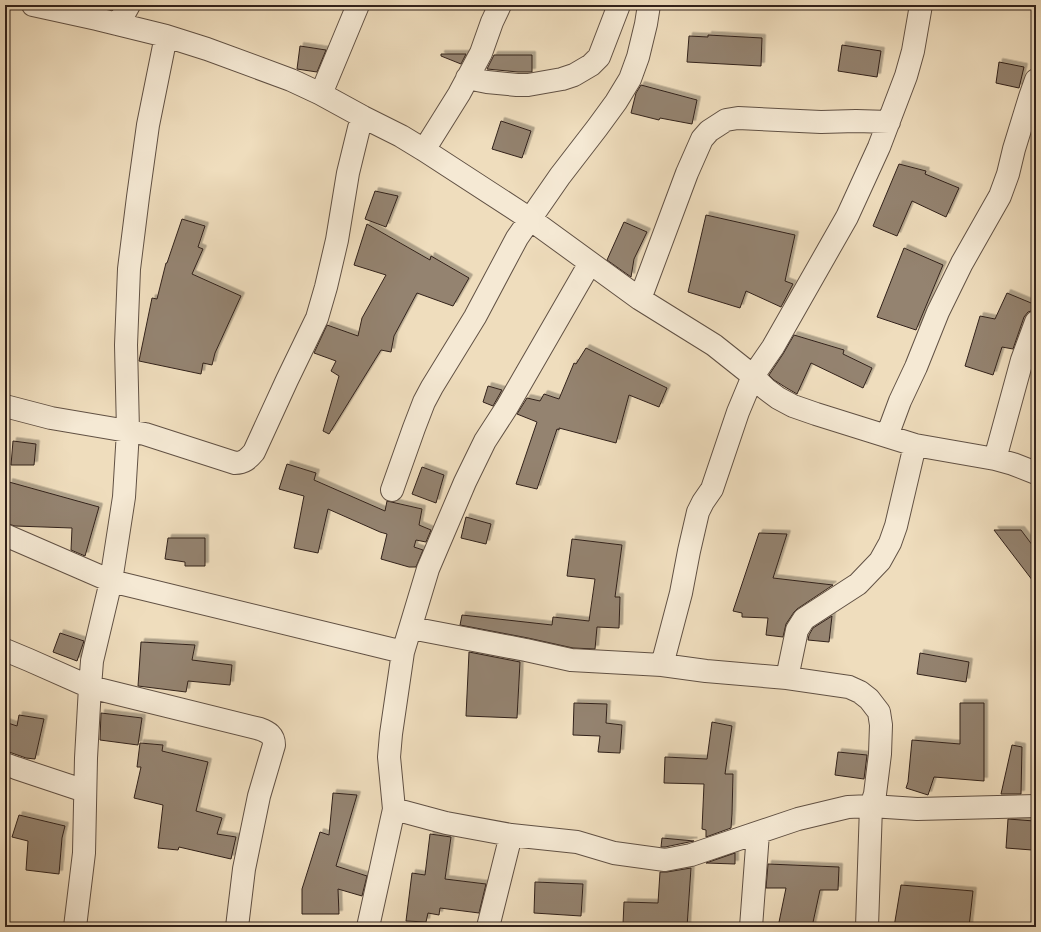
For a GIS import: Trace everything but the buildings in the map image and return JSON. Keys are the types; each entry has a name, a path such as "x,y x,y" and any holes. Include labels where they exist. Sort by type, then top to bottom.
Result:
{"street":[{"path":"33,5 166,36 207,49 291,80 401,136 530,219 640,298 714,345 754,376 766,389 778,398 793,406 915,445 995,459 1036,473"},
{"path":"117,24 129,5"},
{"path":"321,94 358,5"},
{"path":"424,150 459,94 481,53 500,5"},
{"path":"467,78 487,82 528,85 562,79 574,75 591,65 599,57 619,5"},
{"path":"392,490 424,402 475,317 518,238 560,176 616,102 630,79 638,57 649,5"},
{"path":"662,665 681,593 698,512 712,489 738,412 754,376 774,347 847,217 879,147 906,76 913,51 921,5"},
{"path":"75,927 84,853 85,790 92,662 111,582 124,497 128,431 126,345 129,269 148,125 166,36"},
{"path":"887,436 900,401 942,305 969,250 1000,196 1036,80"},
{"path":"5,406 51,418 145,434 235,463 245,461 254,452 317,318 337,240 348,172 363,117"},
{"path":"640,298 690,167 702,139 709,131 726,120 738,118 821,122 889,122"},
{"path":"368,927 394,809 389,756 403,652 428,569 465,482 485,441 508,407 590,263"},
{"path":"995,459 1022,360 1036,322"},
{"path":"787,678 797,630 804,620 858,584 880,561 890,543 896,526 915,445"},
{"path":"5,536 111,582 403,652"},
{"path":"411,628 571,660 662,665 706,671 787,678 849,687 860,692 879,712 881,725 880,754 875,794 871,806 867,927"},
{"path":"5,650 90,687 260,729 271,735 274,745 259,796 244,869 237,927"},
{"path":"5,764 85,790"},
{"path":"394,809 446,823 510,835 577,842 614,853 665,860 691,855 798,819 848,807 871,806 917,809 1036,806"},
{"path":"751,927 758,833"},
{"path":"488,927 510,835"}]}
